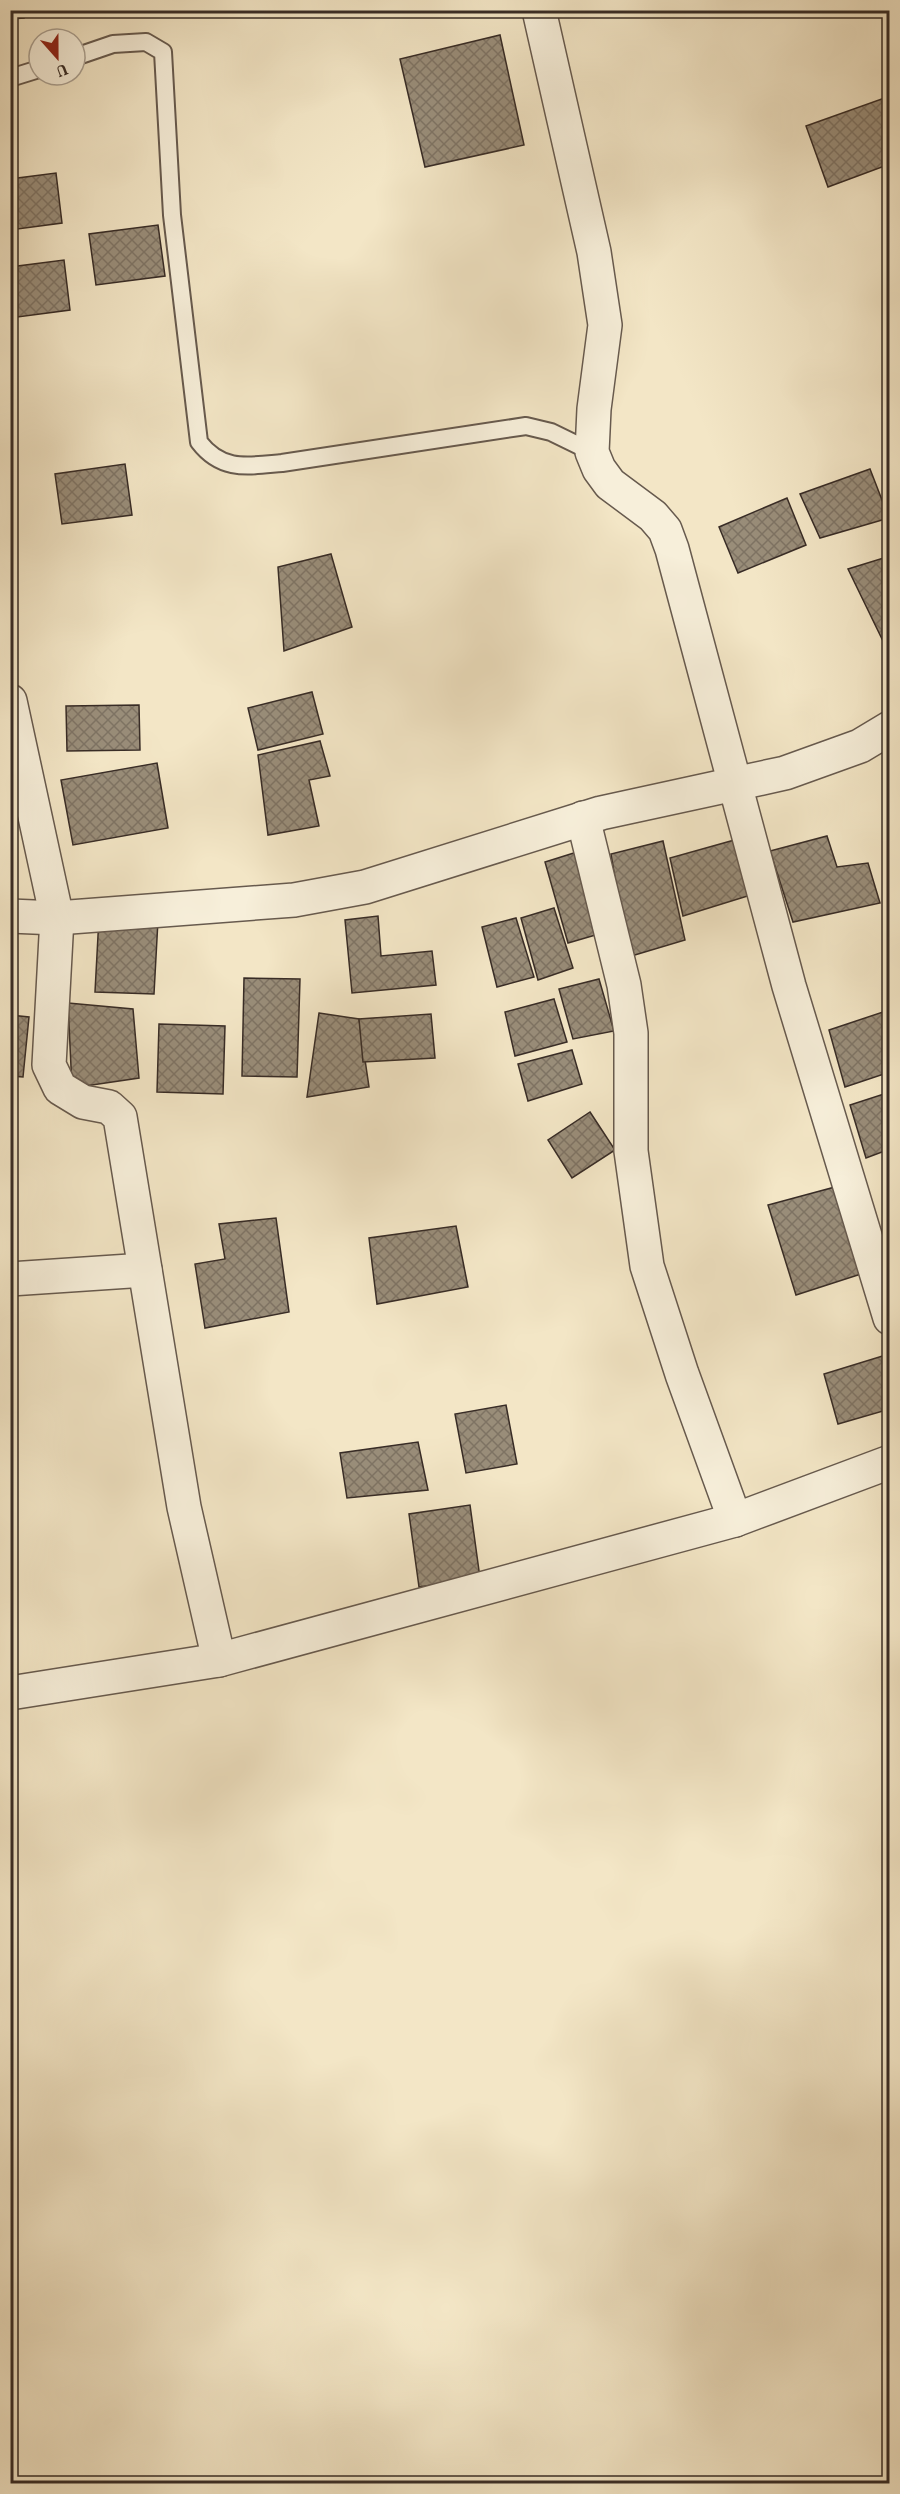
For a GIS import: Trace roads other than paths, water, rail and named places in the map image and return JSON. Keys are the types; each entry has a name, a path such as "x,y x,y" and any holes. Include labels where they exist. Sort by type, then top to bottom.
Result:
{"street":[{"path":"539,10 594,252 605,325 594,409 592,452 609,484 653,516 665,530 789,986 890,1318"},
{"path":"10,701 57,918 49,1065 60,1088 84,1102 109,1107 120,1118 184,1507 219,1660"},
{"path":"10,916 57,918 294,900 355,889 583,818 785,773 860,746 890,728"},
{"path":"583,818 624,984 630,1023 631,1151 647,1266 682,1374 735,1520"},
{"path":"10,1279 145,1270"},
{"path":"10,1693 219,1660 735,1520 890,1462"}],"lane":[{"path":"87,53 112,44 146,42 163,52 172,215 199,442 216,459 242,467 282,463 526,426 551,432 592,452"},
{"path":"10,78 27,73"}]}
